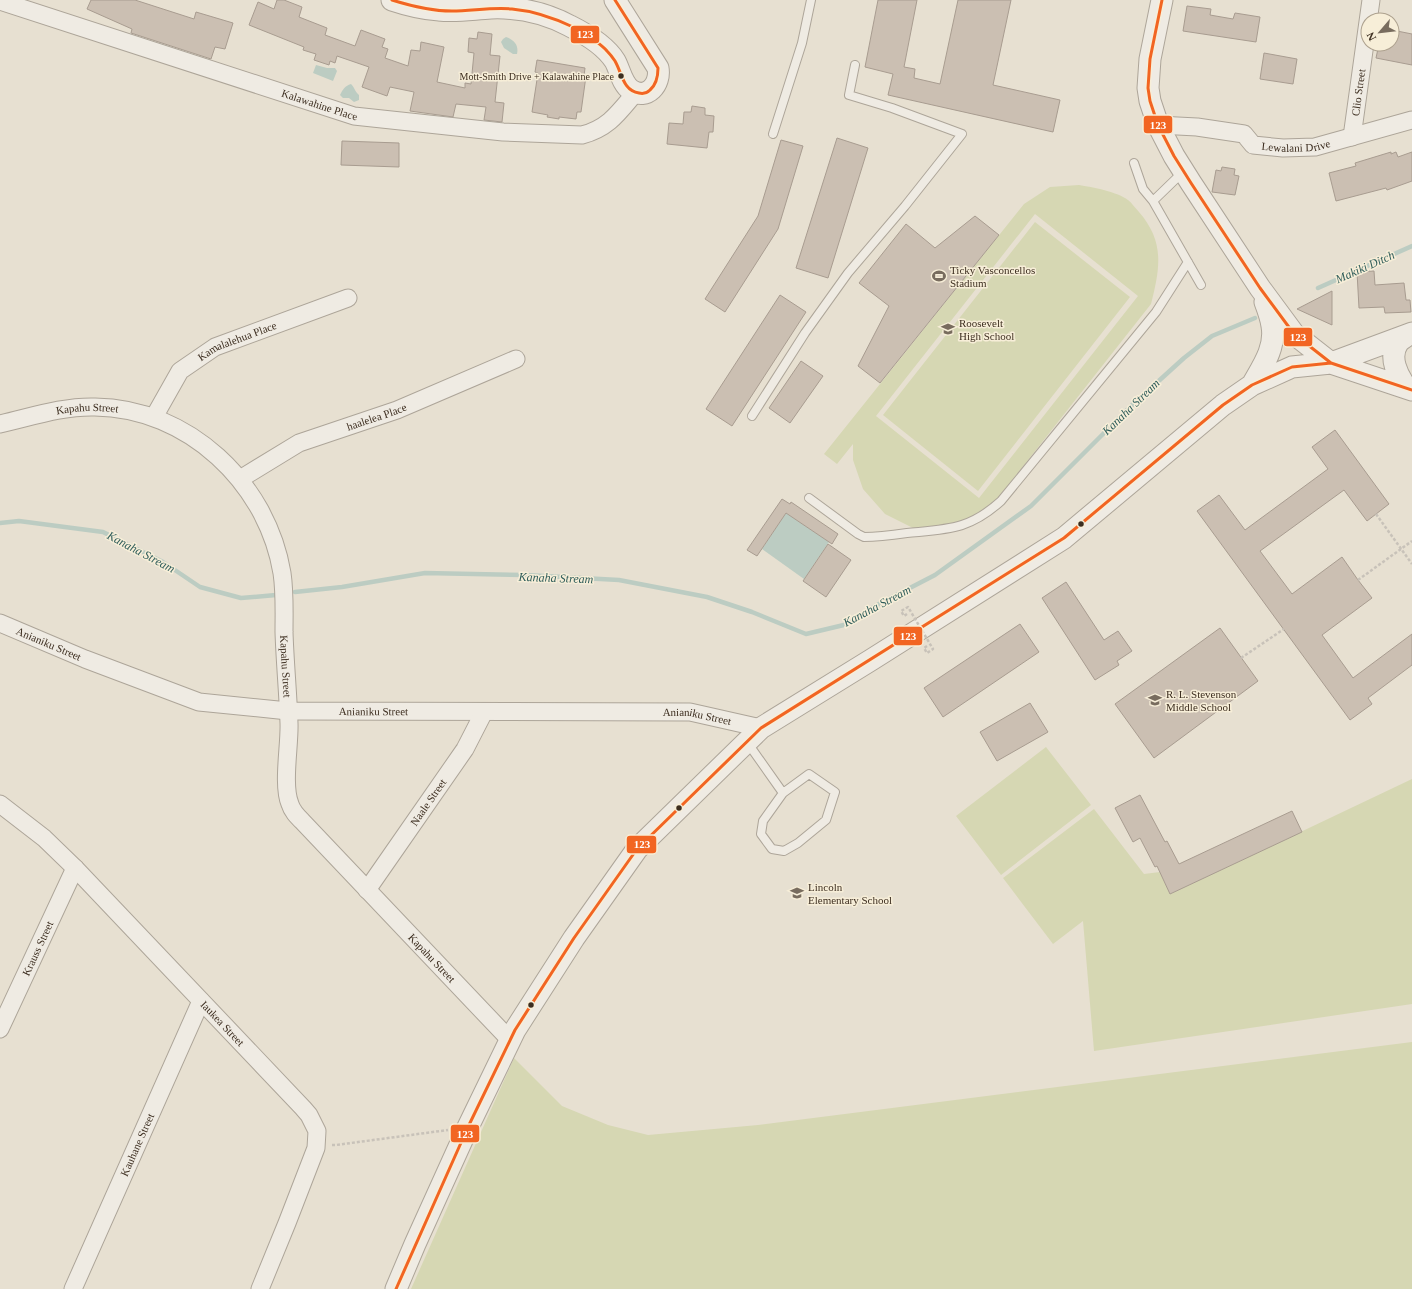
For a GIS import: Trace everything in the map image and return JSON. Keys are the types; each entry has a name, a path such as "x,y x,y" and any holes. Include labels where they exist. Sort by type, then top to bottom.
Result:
{"street":[{"path":"392,0 416,7 440,10 507,8 554,18 584,34 604,48 615,61 627,86 636,92 647,92 656,85 659,74 658,68 615,0"},
{"path":"1162,0 1148,74 1148,88 1150,101 1158,125 1184,172 1260,288 1294,334 1331,363 1409,389"},
{"name":"Clio Street","path":"1352,137 1371,0"},
{"name":"Kalawahine Place","path":"0,2 354,116 503,132 572,136 592,133 606,125 636,92"},
{"name":"Lewalani Drive","path":"1158,125 1197,127 1244,134 1253,145 1283,148 1315,147 1412,120"},
{"path":"1252,386 1269,353 1273,334 1271,321 1260,288"},
{"name":"Kamalalehua Place","path":"154,417 180,371 214,347 348,298"},
{"path":"396,1289 468,1127 515,1030 574,938 637,849 754,735 1064,538 1224,406 1252,386 1292,367 1331,363 1410,334"},
{"path":"1409,389 1397,372 1394,355 1399,342 1410,334"},
{"name":"haalelea Place","path":"240,479 299,444 397,410 516,359"},
{"name":"Kapahu Street","path":"0,424 60,410 95,407 124,410 154,417 186,433 222,459 240,479 264,518 273,538 281,568 284,589 285,664 288,688 289,724 287,785 290,804 294,812 302,821 510,1040"},
{"name":"Anianiku Street","path":"0,623 85,659 199,702 288,711 690,712 754,735"},
{"name":"Naale Street","path":"367,890 465,749 484,712"},
{"name":"Iaukea Street","path":"0,804 44,838 75,868 306,1111 314,1122 316,1131 316,1148 314,1157 260,1289"},
{"name":"Krauss Street","path":"0,1029 75,868"},
{"name":"Kauhane Street","path":"73,1289 201,1001"}],"lane":[{"path":"772,134 802,43 811,0"},
{"path":"752,416 806,333 848,273 905,206 962,134 892,108 849,95 855,65"},
{"path":"1134,163 1143,189 1153,201 1201,285"},
{"path":"1153,201 1184,172"},
{"path":"809,498 864,537 950,529 964,525 981,517 1001,501 1156,312 1188,262"},
{"path":"754,735 783,793"},
{"path":"809,774 835,792 826,820 798,843 784,851 772,849 761,834 763,821 783,793 809,774"}],"path":[{"path":"1376,514 1412,564"},
{"path":"1358,580 1412,541"},
{"path":"907,614 904,616 901,611 908,607 933,650 927,653 924,648 927,646"},
{"path":"1241,658 1284,629"},
{"path":"339,1145 468,1127"}],"green space":[{"path":"1079,185 1105,190 1124,197 1139,212 1153,234 1157,245 1157,279 1151,304 995,502 969,518 941,528 913,528 885,514 863,489 853,460 853,444 837,464 824,454 1024,204 1050,187","holes":["1035,214 1138,296 979,498 876,416"]},
{"path":"1035,222 1130,297 978,491 883,415"},
{"path":"1046,747 1091,805 1001,875 956,816"},
{"path":"1412,779 1412,1004 1094,1051 1083,921 1053,944 1003,878 1094,809 1144,874 1160,872 1170,894"},
{"path":"1412,1042 1412,1289 411,1289 514,1058 562,1106 608,1125 648,1135 758,1125"}],"shaded area":[{"path":"506,37 515,43 517,54 513,54 504,48 501,42"},
{"path":"316,65 327,68 335,68 337,71 333,81 313,73"},
{"path":"351,84 359,95 359,100 354,102 349,98 343,98 340,95 344,88"},
{"path":"786,513 829,542 804,579 762,549"}],"building":[{"path":"91,0 135,0 194,19 196,12 233,23 225,49 215,47 211,59 131,33 132,29 87,9"},
{"path":"277,0 284,0 302,7 299,17 327,28 325,35 355,46 361,30 385,39 382,47 388,49 385,58 408,66 411,50 420,51 421,42 444,47 437,82 465,88 465,83 471,84 474,53 468,52 469,38 477,39 478,32 492,34 490,55 500,56 495,102 504,103 502,122 484,120 486,107 456,104 453,117 410,111 414,92 390,87 387,96 362,87 369,67 337,56 335,63 330,61 329,65 314,60 316,54 303,50 304,47 249,25 258,2 274,9"},
{"path":"878,0 917,0 904,67 915,69 914,78 940,84 958,0 1011,0 993,85 1060,100 1053,132 888,95 893,74 865,67"},
{"path":"1187,6 1211,9 1210,15 1233,19 1235,13 1260,17 1256,42 1183,31"},
{"path":"1400,32 1412,34 1412,65 1376,58 1377,52 1400,52"},
{"path":"1264,53 1297,59 1293,84 1260,79"},
{"path":"537,60 585,68 584,76 586,76 581,112 577,112 576,119 559,117 559,119 532,112 538,73 535,72"},
{"path":"692,106 705,108 705,115 714,116 713,132 709,132 707,148 667,144 669,123 683,124 684,112 691,112"},
{"path":"837,138 868,148 828,278 796,268"},
{"path":"781,140 803,146 778,229 725,312 705,299 758,216"},
{"path":"342,141 399,143 399,167 341,165"},
{"path":"1391,152 1391,154 1396,152 1398,157 1412,152 1412,181 1387,190 1386,188 1336,201 1329,173 1356,166 1355,163"},
{"path":"1222,167 1235,169 1234,175 1239,176 1235,195 1212,192 1216,170 1221,171"},
{"name":"Ticky Vasconcellos Stadium","path":"975,216 999,235 880,383 858,366 889,306 859,283 906,224 935,248"},
{"path":"1374,271 1375,285 1404,283 1406,300 1410,300 1411,312 1385,313 1384,307 1359,308 1357,272"},
{"path":"1332,291 1332,325 1297,309"},
{"path":"780,295 806,312 732,426 706,409"},
{"path":"801,361 823,376 790,423 769,408"},
{"path":"1335,430 1389,504 1367,521 1344,490 1260,551 1292,594 1342,557 1372,598 1322,635 1353,678 1412,634 1412,665 1368,698 1372,704 1350,720 1197,511 1219,495 1245,530 1328,469 1312,447"},
{"path":"782,499 790,504 791,502 838,534 832,544 786,513 757,556 747,550"},
{"path":"828,544 851,560 826,597 803,581"},
{"path":"1066,582 1104,640 1118,631 1132,651 1117,661 1119,665 1095,680 1042,598"},
{"path":"1020,624 1039,652 943,717 924,688"},
{"path":"1220,628 1258,681 1154,758 1115,704"},
{"path":"1030,703 1048,732 997,761 980,732"},
{"path":"1140,795 1165,842 1167,841 1179,864 1292,811 1302,832 1170,894 1157,866 1155,867 1140,838 1133,842 1115,808"}],"waterway":[{"name":"Makiki Ditch","path":"1318,288 1412,246"},
{"name":"Kanaha Stream","path":"295,592 342,587 425,573 526,575 619,580 707,597 752,612 806,634 848,624 877,605 935,575 1031,506 1130,407 1184,358 1212,336 1255,318"},
{"name":"Kanaha Stream","path":"0,523 19,521 103,532 163,562 200,587 241,598 276,595"}],"transit line":[{"name":"123","path":"392,0 436,10 452,11 497,8 512,9 528,11 551,18 573,27 600,44 615,61 629,89 639,93 648,92 656,83 658,68 615,0"},
{"name":"123","path":"1162,0 1150,59 1148,88 1150,101 1158,125 1174,156 1191,183 1260,288 1294,334 1331,363 1412,390"},
{"name":"123","path":"396,1289 468,1127 515,1030 574,938 637,849 761,728 1064,538 1223,405 1252,385 1292,367 1331,363"}],"place":[{"name":"Mott-Smith Drive + Kalawahine Place","path":"621,76"},
{"name":"Ticky Vasconcellos Stadium","path":"939,276"},
{"name":"Roosevelt High School","path":"948,329"},
{"name":"R. L. Stevenson Middle School","path":"1155,700"},
{"name":"Lincoln Elementary School","path":"797,893"}]}
